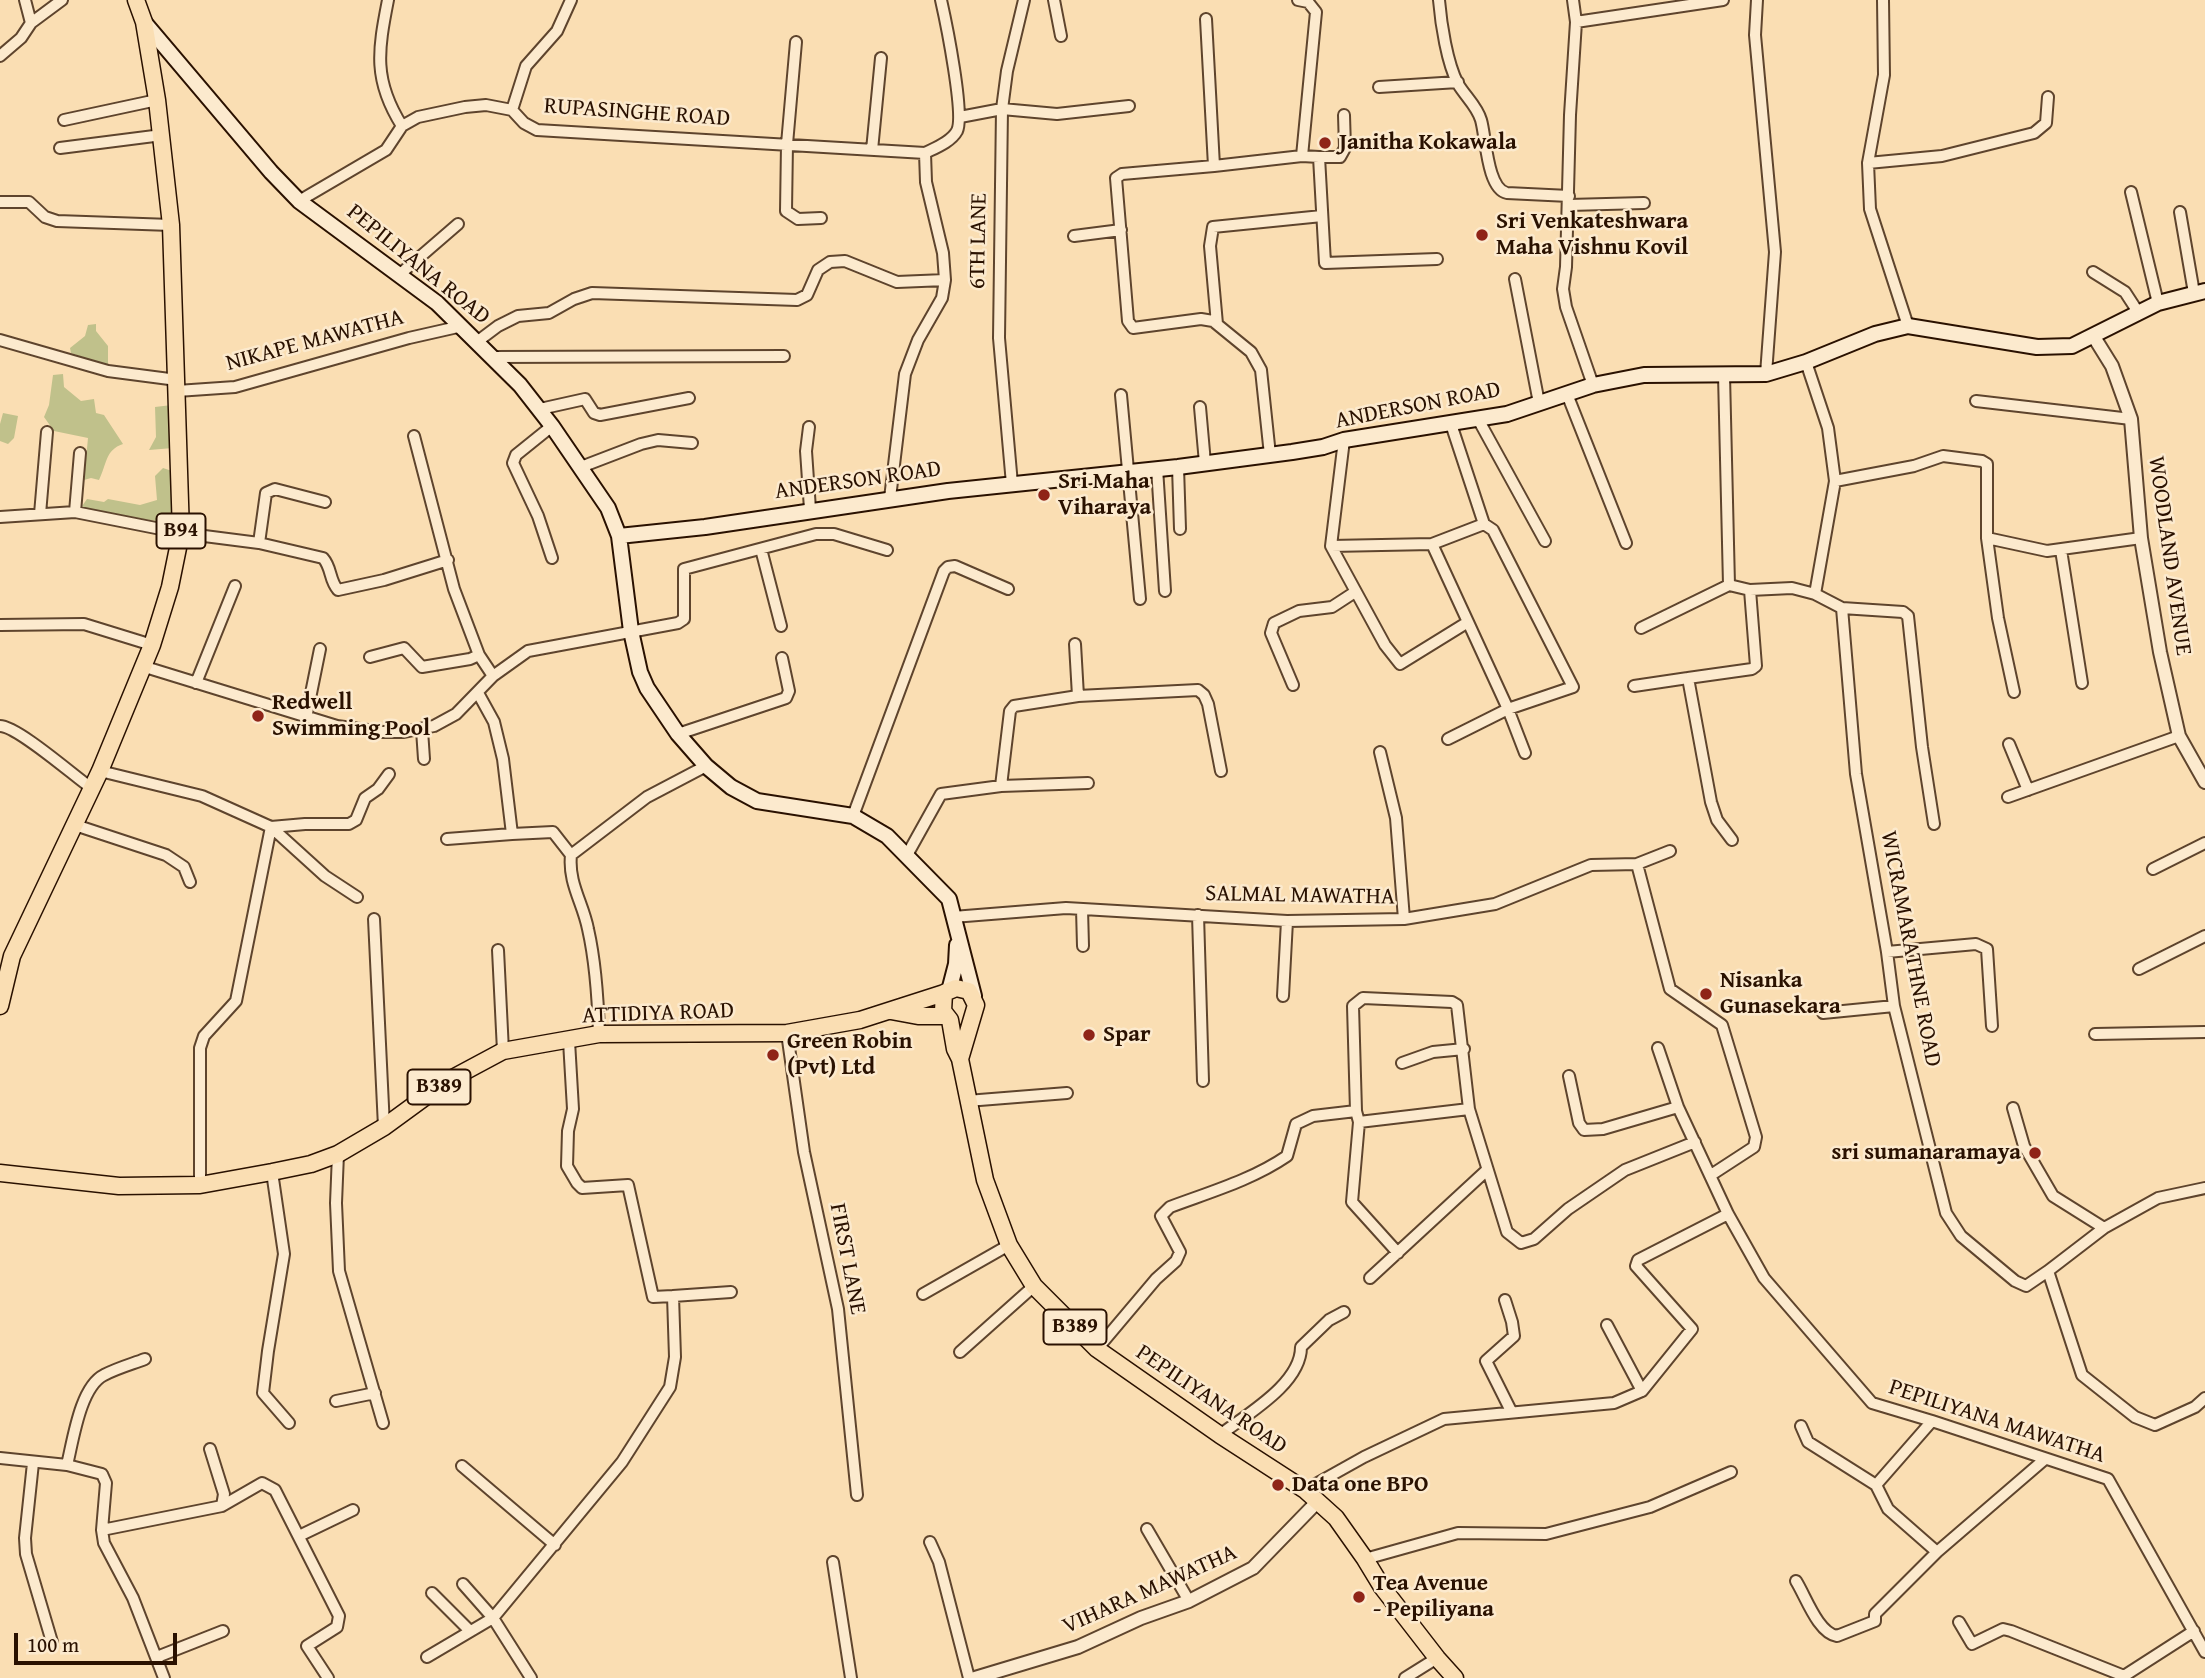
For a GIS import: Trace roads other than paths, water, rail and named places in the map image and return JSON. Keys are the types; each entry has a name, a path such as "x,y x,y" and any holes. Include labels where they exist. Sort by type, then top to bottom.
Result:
{"main road":[{"name":"B94","path":"0,1006 12,956 75,825 90,787 100,771 152,645 170,587 181,533 171,225 162,135 145,22 136,0"},
{"name":"PEPILIYANA ROAD","path":"145,22 271,172 299,201 437,303 494,357 540,409 608,508 619,536 631,631 640,672 647,688 678,734 706,766 731,787 757,801 853,816 887,836 948,899 957,937"},
{"name":"ANDERSON ROAD","path":"619,536 705,527 890,498 1127,470 1178,467 1323,447 1344,440 1507,414 1593,385 1644,375 1766,374 1807,362 1875,334 1908,326 2037,346 2072,346 2158,303 2199,292"},
{"path":"957,937 976,1005 970,1019 957,1022 948,1018 942,1001 956,964 957,937"},
{"path":"946,992 956,988 969,991 974,996"},
{"name":"B389","path":"889,1011 946,992"},
{"name":"ATTIDIYA ROAD","path":"0,1173 119,1186 200,1185 272,1172 311,1164 338,1154 384,1127 447,1081 503,1051 599,1034 787,1033 860,1020 889,1011"},
{"name":"B389","path":"889,1011 948,1018 960,1059"},
{"name":"B389","path":"960,1059 974,1013"},
{"name":"PEPILIYANA ROAD","path":"960,1059 985,1180 1009,1245 1034,1286 1097,1349 1220,1435 1305,1490 1336,1518 1382,1587 1455,1678"}],"street":[{"path":"25,0 31,23"},
{"path":"0,56 21,38 31,23 62,0"},
{"path":"299,201 386,150 402,126 393,112 383,86 379,62 388,0"},
{"path":"512,110 526,66 557,31 572,0"},
{"path":"890,498 905,374 918,340 942,298 945,280 943,253 926,182 925,153 947,141 956,132 960,117 950,40 941,0"},
{"name":"6TH LANE","path":"1012,484 999,338 1002,109 1007,71 1024,0"},
{"path":"1054,0 1062,36"},
{"path":"1298,0 1308,2 1316,12 1302,156"},
{"path":"1439,0 1458,82 1481,118 1489,162 1496,186 1501,192 1569,200 1644,203"},
{"path":"1573,0 1576,22 1564,299 1593,385"},
{"path":"1576,22 1723,0"},
{"path":"1757,0 1755,35 1774,252 1766,374"},
{"path":"1883,0 1884,75 1868,163 1870,209 1908,326"},
{"path":"1206,19 1214,166"},
{"path":"796,42 787,144 786,211 798,219 821,218"},
{"path":"872,150 881,58"},
{"path":"1379,87 1458,82"},
{"path":"1868,163 1941,156 2034,133 2046,123 2048,97"},
{"path":"65,120 157,100"},
{"name":"RUPASINGHE ROAD","path":"402,126 418,117 486,105 512,110 524,123 537,130 925,153"},
{"path":"960,117 1002,109 1057,114 1129,106"},
{"path":"1270,455 1261,370 1251,352 1213,321 1200,319 1133,328 1130,326 1116,178 1122,174 1302,156 1340,157 1345,148 1344,115"},
{"path":"60,148 162,135"},
{"path":"1319,157 1325,263 1437,259"},
{"path":"2131,192 2158,303"},
{"path":"0,202 29,202 45,217 57,221 171,225"},
{"path":"2180,212 2199,292"},
{"path":"1217,324 1210,246 1213,227 1322,216"},
{"path":"399,275 457,224"},
{"path":"1074,236 1121,230"},
{"path":"478,341 498,326 518,316 549,313 574,299 592,293 796,300 807,295 818,270 830,262 845,261 897,282 945,280"},
{"path":"2093,272 2124,292 2138,312"},
{"path":"1516,279 1539,403"},
{"name":"NIKAPE MAWATHA","path":"0,340 108,371 177,385 235,387 409,338 462,326"},
{"name":"WOODLAND AVENUE","path":"2094,337 2112,366 2131,419 2141,538 2161,652 2179,736 2205,782"},
{"path":"494,357 784,356"},
{"path":"1807,362 1828,428 1835,481 1815,594"},
{"path":"1724,375 1729,585"},
{"path":"1567,394 1626,544"},
{"path":"1121,395 1140,599"},
{"path":"540,409 584,399 594,413 600,415 689,398"},
{"path":"1976,401 2131,419"},
{"path":"1200,407 1205,463"},
{"path":"1478,419 1545,541"},
{"path":"1448,738 1508,709 1573,687 1488,527 1451,424"},
{"path":"552,426 516,455 513,463 538,516 552,558"},
{"path":"809,427 806,451 810,509"},
{"path":"40,514 47,432"},
{"path":"414,436 454,589 479,655 493,676"},
{"path":"581,467 658,440 692,443"},
{"path":"1344,440 1331,546 1385,645 1400,664 1468,622"},
{"path":"75,512 80,453"},
{"path":"1835,481 1914,466 1943,456 1987,464 1987,538 1998,618 2014,692"},
{"path":"1178,467 1180,528"},
{"path":"1157,468 1165,591"},
{"path":"259,543 266,493 269,490 275,489 325,502"},
{"path":"0,517 75,512 181,533 259,543 323,558 330,566 333,584 338,590 384,580 448,560"},
{"path":"1331,546 1432,544 1488,527"},
{"path":"142,666 337,726 383,732 422,730 456,714 493,676 528,651 678,623 684,619 684,569 816,534 834,534 887,550"},
{"path":"1987,538 2047,551 2141,538"},
{"path":"1432,544 1525,752"},
{"path":"761,549 781,626"},
{"path":"2061,550 2082,683"},
{"path":"853,816 944,571 948,566 955,566 1008,589"},
{"path":"1641,628 1729,585 1750,590 1792,588 1815,594 1842,608 1903,612 1908,616 1922,747 1934,824"},
{"path":"196,683 235,586"},
{"path":"1634,686 1752,669 1756,666 1750,590"},
{"path":"1293,685 1271,633 1274,623 1299,611 1332,607 1355,592"},
{"name":"WICRAMARATHNE ROAD","path":"1842,608 1856,774 1894,1006 1946,1213 1961,1236 2015,1281 2026,1286 2048,1271"},
{"path":"0,625 84,624 152,645"},
{"path":"1075,644 1078,696"},
{"path":"370,657 404,648 422,667 479,655"},
{"path":"306,718 320,649"},
{"path":"678,734 786,698 789,691 782,658"},
{"path":"1688,678 1711,802 1717,820 1732,840"},
{"path":"1001,786 1010,711 1014,706 1078,696 1198,690 1209,704 1221,771"},
{"path":"478,693 494,722 503,758 512,834"},
{"path":"0,726 7,726 22,735 90,787"},
{"path":"422,730 424,759"},
{"path":"2008,797 2179,736"},
{"path":"2009,744 2028,790"},
{"path":"1380,752 1396,818 1404,919"},
{"path":"570,855 647,797 706,766"},
{"path":"100,771 202,796 271,827 325,876 357,897"},
{"path":"271,827 349,824 356,820 365,798 378,789 390,774"},
{"path":"907,855 941,794 1001,786 1088,783"},
{"path":"75,825 166,855 184,867 190,882"},
{"path":"200,1185 200,1048 204,1037 236,1002 271,827"},
{"path":"447,839 553,832 570,855 569,871 588,927 598,985 599,1034"},
{"path":"2153,869 2205,843"},
{"name":"SALMAL MAWATHA","path":"953,917 1066,908 1287,921 1404,919 1495,904 1591,865 1637,864 1670,852"},
{"path":"1637,864 1670,989 1722,1025 1756,1137 1754,1147 1711,1175"},
{"path":"1082,909 1083,946"},
{"path":"1198,915 1203,1081"},
{"path":"374,919 384,1127"},
{"path":"1283,996 1287,921"},
{"path":"2139,970 2205,936"},
{"path":"1887,952 1976,944 1987,949 1993,1026"},
{"path":"498,950 503,1051"},
{"path":"1398,1254 1352,1202 1358,1117 1353,1006 1363,998 1452,1002 1457,1005 1469,1109 1507,1232 1521,1243 1534,1239 1568,1209 1625,1170 1695,1142"},
{"path":"1823,1013 1894,1006"},
{"path":"2095,1034 2205,1032"},
{"name":"FIRST LANE","path":"787,1033 804,1152 838,1309 858,1495"},
{"path":"569,1041 573,1109 568,1131 567,1166 577,1183 582,1188 628,1185 653,1297 732,1293"},
{"name":"PEPILIYANA MAWATHA","path":"1658,1048 1678,1107 1728,1214 1764,1278 1872,1403 2108,1479 2205,1652"},
{"path":"1402,1063 1433,1052 1464,1049"},
{"path":"1569,1076 1579,1124 1584,1130 1603,1129 1678,1107"},
{"path":"967,1101 1067,1093"},
{"path":"2012,1108 2024,1146 2053,1196 2104,1228"},
{"path":"1097,1349 1156,1279 1176,1261 1180,1252 1161,1216 1170,1207 1256,1175 1274,1165 1287,1156 1296,1124 1313,1116 1358,1117 1469,1109"},
{"path":"338,1154 336,1203 339,1271 383,1423"},
{"path":"1370,1278 1487,1170"},
{"path":"272,1172 284,1254 263,1393 289,1423"},
{"path":"2205,1188 2158,1198 2104,1228 2048,1271 2082,1375 2134,1417 2155,1425 2195,1407 2205,1398"},
{"path":"1305,1490 1364,1457 1444,1419 1614,1403 1642,1391 1692,1329 1636,1266 1638,1260 1728,1214"},
{"path":"923,1294 1009,1245"},
{"path":"960,1352 1034,1286"},
{"path":"427,1657 493,1618 622,1462 670,1387 675,1357 673,1296"},
{"path":"1505,1300 1514,1336 1486,1361 1511,1411"},
{"path":"1220,1435 1289,1381 1301,1361 1301,1347 1329,1320 1344,1312"},
{"path":"1608,1325 1642,1391"},
{"path":"67,1465 83,1404 95,1383 102,1376 145,1359"},
{"path":"336,1401 375,1393"},
{"path":"1876,1485 1932,1421"},
{"path":"1801,1426 1808,1442 1876,1485 1888,1509 1937,1552"},
{"path":"210,1449 224,1494 222,1506"},
{"path":"0,1458 67,1465 102,1474 106,1483 103,1530 107,1552 133,1598 164,1678"},
{"path":"1796,1581 1820,1622 1831,1635 1837,1636 1875,1621 1875,1614 1937,1552 2045,1459"},
{"path":"33,1462 25,1538 26,1554 52,1642"},
{"path":"462,1466 555,1545"},
{"path":"1365,1559 1458,1533 1546,1534 1650,1507 1731,1472"},
{"path":"103,1530 222,1506 262,1483 275,1490 339,1616 337,1627 307,1646 328,1678"},
{"name":"VIHARA MAWATHA","path":"975,1678 1078,1647 1140,1618 1189,1601 1253,1568 1318,1502"},
{"path":"299,1536 354,1510"},
{"path":"1147,1529 1189,1601"},
{"path":"930,1542 939,1562 969,1678"},
{"path":"833,1562 851,1678"},
{"path":"463,1584 493,1618 531,1678"},
{"path":"432,1593 469,1630"},
{"path":"1959,1622 1972,1644 2003,1629 2124,1676 2194,1631"},
{"path":"157,1657 223,1631"},
{"path":"1405,1678 1437,1658"}],"place":[{"name":"Janitha Kokawala","path":"1325,143"},
{"name":"Sri Venkateshwara Maha Vishnu Kovil","path":"1482,235"},
{"name":"Sri Maha Viharaya","path":"1044,495"},
{"name":"Redwell Swimming Pool","path":"258,716"},
{"name":"Nisanka Gunasekara","path":"1706,994"},
{"name":"Spar","path":"1089,1035"},
{"name":"Green Robin (Pvt) Ltd","path":"773,1055"},
{"name":"sri sumanaramaya","path":"2035,1153"},
{"name":"Data one BPO","path":"1278,1485"},
{"name":"Tea Avenue - Pepiliyana","path":"1359,1597"}]}
